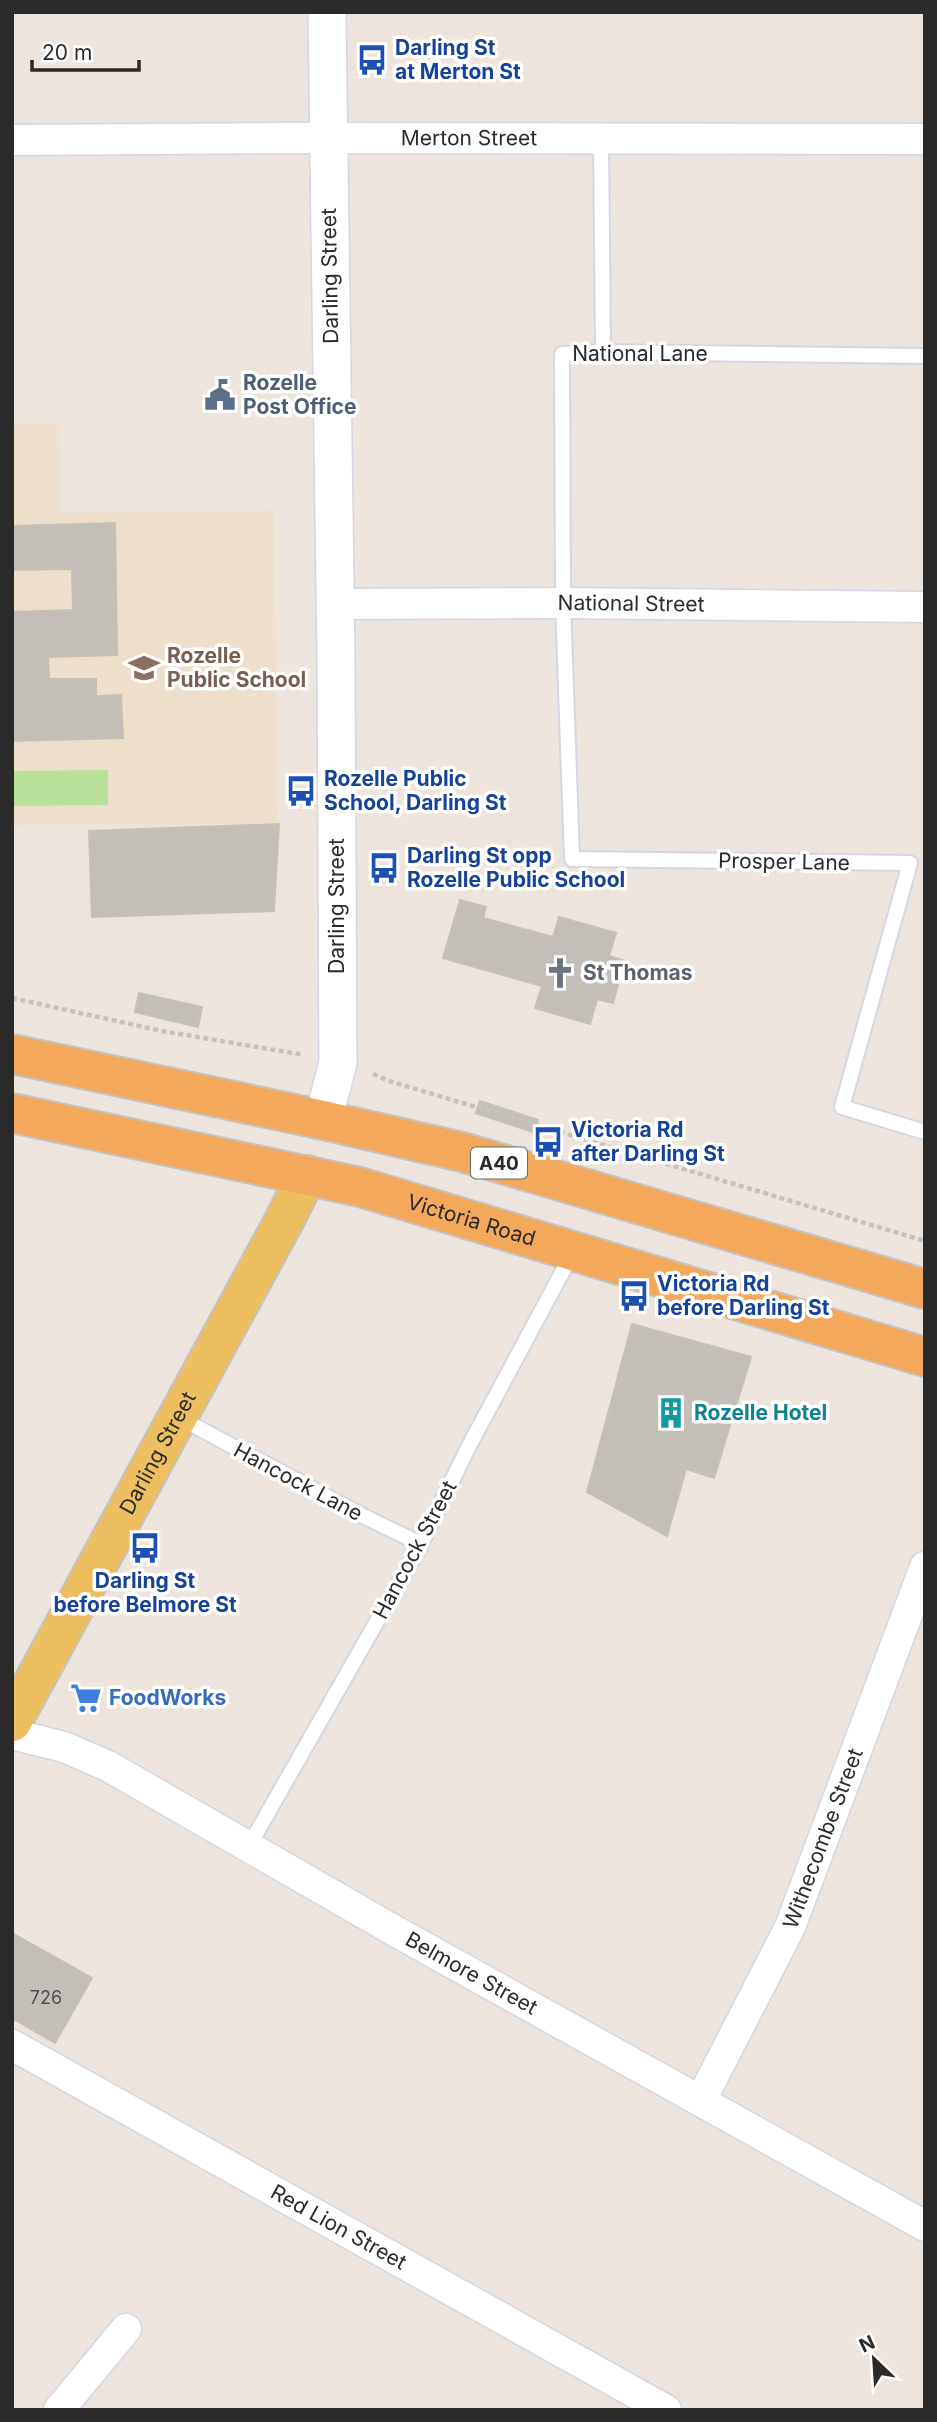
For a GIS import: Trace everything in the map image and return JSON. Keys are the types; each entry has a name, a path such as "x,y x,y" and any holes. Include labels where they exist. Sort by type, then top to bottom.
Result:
{"highway":[{"name":"A40","path":"12,1054 323,1119 462,1152 925,1289"},
{"name":"Victoria Road","path":"12,1113 360,1187 925,1357"},
{"name":"Darling Street","path":"307,1175 323,1119"}],"main road":[{"name":"Darling Street","path":"12,1722 307,1175"}],"street":[{"name":"Darling Street","path":"323,1119 338,1063 327,12"},
{"name":"Merton Street","path":"12,140 925,139"},
{"name":"National Street","path":"335,604 564,603 925,607"},
{"name":"Withecombe Street","path":"701,2100 790,1927 925,1567"},
{"name":"Belmore Street","path":"12,1734 68,1748 108,1766 395,1931 925,2226"},
{"name":"Red Lion Street","path":"12,2045 666,2410"},
{"path":"74,2404 125,2329"}],"lane":[{"path":"601,139 603,352"},
{"name":"National Lane","path":"564,603 562,354 603,352 925,356"},
{"name":"Prosper Lane","path":"564,603 572,859 910,863 842,1107 925,1132"},
{"name":"Hancock Street","path":"250,1846 421,1544 469,1446 574,1251"},
{"name":"Hancock Lane","path":"177,1416 421,1544"}],"path":[{"path":"12,998 162,1031 286,1051 338,1063 389,1081 925,1241"}],"shaded area":[{"name":"Rozelle Public School","path":"12,424 59,424 60,513 274,511 277,823 12,825"}],"green space":[{"path":"108,770 108,805 12,806 12,771"}],"building":[{"path":"115,523 117,655 12,658 12,612 73,610 72,569 12,570 12,526"},
{"path":"48,656 49,679 96,679 96,696 121,695 123,738 12,741 12,658"},
{"path":"279,824 274,911 92,917 89,831"},
{"name":"St Thomas","path":"460,900 486,907 483,918 553,937 559,917 616,933 609,956 625,961 613,1003 597,999 590,1024 535,1008 542,986 443,958"},
{"path":"139,993 202,1007 198,1027 135,1012"},
{"path":"480,1101 538,1120 533,1132 476,1113"},
{"name":"Rozelle Hotel","path":"632,1324 751,1357 714,1478 686,1469 667,1536 587,1492"},
{"path":"12,1933 92,1978 55,2043 12,2018"}],"place":[{"name":"Darling St at Merton St","path":"372,60"},
{"name":"Rozelle Post Office","path":"220,395"},
{"name":"Rozelle Public School","path":"144,668"},
{"name":"Rozelle Public School, Darling St","path":"301,791"},
{"name":"Darling St opp Rozelle Public School","path":"384,868"},
{"name":"St Thomas","path":"560,973"},
{"name":"Victoria Rd after Darling St","path":"548,1142"},
{"name":"Victoria Rd before Darling St","path":"634,1296"},
{"name":"Rozelle Hotel","path":"671,1413"},
{"name":"Darling St before Belmore St","path":"145,1548"},
{"name":"FoodWorks","path":"86,1698"}]}
